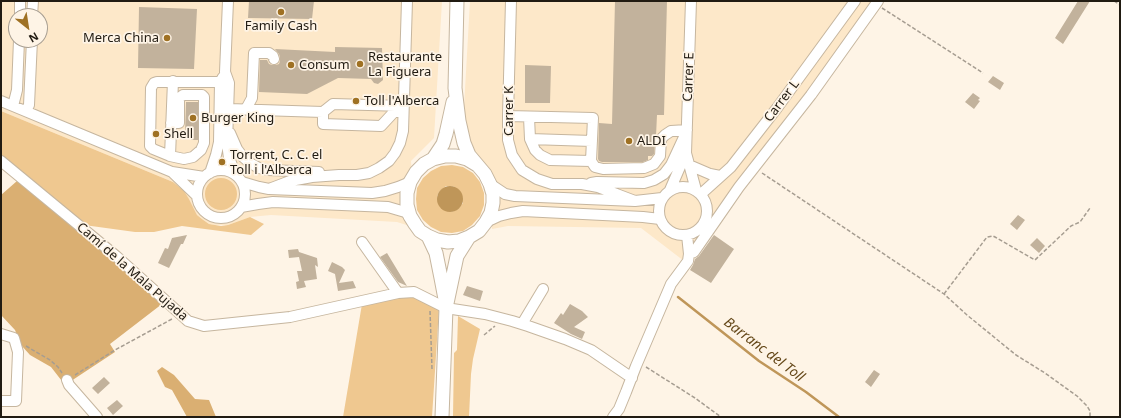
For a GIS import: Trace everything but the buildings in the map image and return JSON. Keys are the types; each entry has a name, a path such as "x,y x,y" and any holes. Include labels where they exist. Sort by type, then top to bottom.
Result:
{"main road":[{"path":"457,1 455,88 459,121 464,143 469,155 485,174 490,184 493,194 493,203 486,222 479,231 469,237 459,241 448,242 428,236 418,227 410,216 407,205 407,193 410,182 416,172 424,164 445,156 456,156 477,165"},
{"path":"434,159 439,152 446,134 455,88"},
{"path":"428,236 436,254 446,308"},
{"path":"442,417 446,308 457,256 469,237"}],"street":[{"path":"207,175 216,155 219,142 220,82 225,72 228,1"},
{"path":"269,189 312,177 369,173 389,161 395,153 400,144 403,131 407,1"},
{"name":"Carrer K","path":"512,1 508,116 508,140 512,155 522,170 537,179 552,184 582,184 598,187 635,201"},
{"name":"Carrer E","path":"686,153 691,1"},
{"name":"Carrer L","path":"698,192 731,167 777,108 855,1"},
{"path":"689,254 694,252 754,167 811,95 877,3"},
{"path":"13,106 17,90 19,48"},
{"path":"26,111 29,105 32,48"},
{"path":"246,109 252,98 254,53 269,53 274,59"},
{"path":"225,72 230,83 227,144 229,158 239,178 244,188 245,195 244,201 236,213 222,218 208,214 199,203 197,196 198,189 200,182 207,175 216,170 230,171 239,178 259,188 269,189 372,192 385,191 410,182"},
{"path":"147,162 152,148 150,146 152,86 157,82 220,82"},
{"path":"170,156 173,82"},
{"path":"152,148 170,156 184,159 193,157 201,150 204,143 204,97 202,95 183,95 179,98 179,123 171,123"},
{"path":"252,98 261,110"},
{"path":"1,101 172,172 207,175"},
{"path":"229,109 323,112 334,104 404,109"},
{"path":"323,112 323,124 381,126 394,112 404,109"},
{"path":"508,116 593,118 592,161 595,167 603,169 644,168 654,164 660,156 661,139 665,134 671,131 687,131 671,165 664,174 654,180 644,183 597,182 582,184"},
{"path":"529,117 530,139 535,150 540,155 550,160 592,161"},
{"path":"228,130 237,149 243,157 259,168 268,170 327,172 339,175"},
{"path":"530,139 592,141"},
{"path":"686,153 698,192"},
{"path":"670,190 681,186 690,187 704,198 708,208 707,216 704,224 695,232 687,235 679,235 668,230 662,224 658,211 662,198 670,190 686,153"},
{"name":"Camí de la Mala Pujada","path":"1,161 116,256 188,321 204,326 290,317 398,293 414,292 446,308 485,314 522,324 565,339 591,350 632,378"},
{"path":"689,165 710,174 720,176"},
{"path":"172,172 197,196"},
{"path":"490,184 505,194 515,196 635,201 662,198"},
{"path":"241,207 273,202 388,207 405,212 410,216"},
{"path":"486,222 498,216 523,211 660,219"},
{"path":"613,417 619,409 671,284 688,261 689,254 687,235"},
{"path":"362,242 398,293"},
{"path":"522,324 543,289"},
{"path":"1,334 14,338 18,352 16,401 1,401"},
{"path":"67,380 97,417"}],"path":[{"path":"1114,1 1120,5"},
{"path":"877,3 983,74"},
{"path":"754,167 944,294 967,316 1016,355 1045,373 1077,396 1087,406 1090,411 1090,417"},
{"path":"944,294 987,238 993,236 1035,260 1071,226 1080,222 1090,208"},
{"path":"428,299 430,313 432,373"},
{"path":"14,338 50,360 58,367 67,380 115,350 170,320 179,313"},
{"path":"638,362 695,398 721,417"}],"shaded area":[{"path":"1,1 442,1 434,138 411,161 416,228 397,222 271,215 250,217 228,225 209,224 197,215 189,199 173,182 1,111"},
{"name":"Toll l'Alberca","path":"470,1 882,1 754,174 688,268 684,261 641,228 508,226 492,229 492,216 479,166 463,125"},
{"path":"1,111 173,182 184,191 197,215 209,224 221,226 228,225 250,217 264,224 251,235 182,226 154,232 135,232 84,225 1,155"},
{"path":"452,165 463,167 473,173 480,182 484,193 484,205 480,216 472,225 463,231 452,233 441,232 431,227 423,220 417,210 417,188 423,178 431,171 441,166","holes":["446,186 455,187 463,203 458,209 450,212 437,196"]},
{"path":"218,178 224,178 234,185 237,194 236,200 230,207 224,210 218,210 208,203 205,197 205,191 212,181"},
{"path":"17,181 55,209 162,304 110,344 115,352 65,385 51,367 30,355 21,345 15,330 1,315 1,195"},
{"path":"450,186 459,190 463,199 459,208 450,212 441,208 437,199 441,190"},
{"path":"405,294 417,297 439,309 432,417 343,417 362,304"},
{"path":"458,316 480,329 471,374 469,417 453,417 454,353 457,350"},
{"path":"162,367 174,375 195,399 209,400 216,417 187,417 172,390 165,387 157,371"}],"waterway":[{"name":"Barranc del Toll","path":"678,297 759,361 806,392 839,417"}],"place":[{"name":"Family Cash","path":"281,12"},
{"name":"Merca China","path":"167,38"},
{"name":"Restaurante La Figuera","path":"360,64"},
{"name":"Consum","path":"291,65"},
{"name":"Toll l'Alberca","path":"356,101"},
{"name":"Burger King","path":"193,118"},
{"name":"Shell","path":"156,134"},
{"name":"ALDI","path":"629,141"},
{"name":"Torrent, C. C. el Toll i l'Alberca","path":"222,162"}]}
